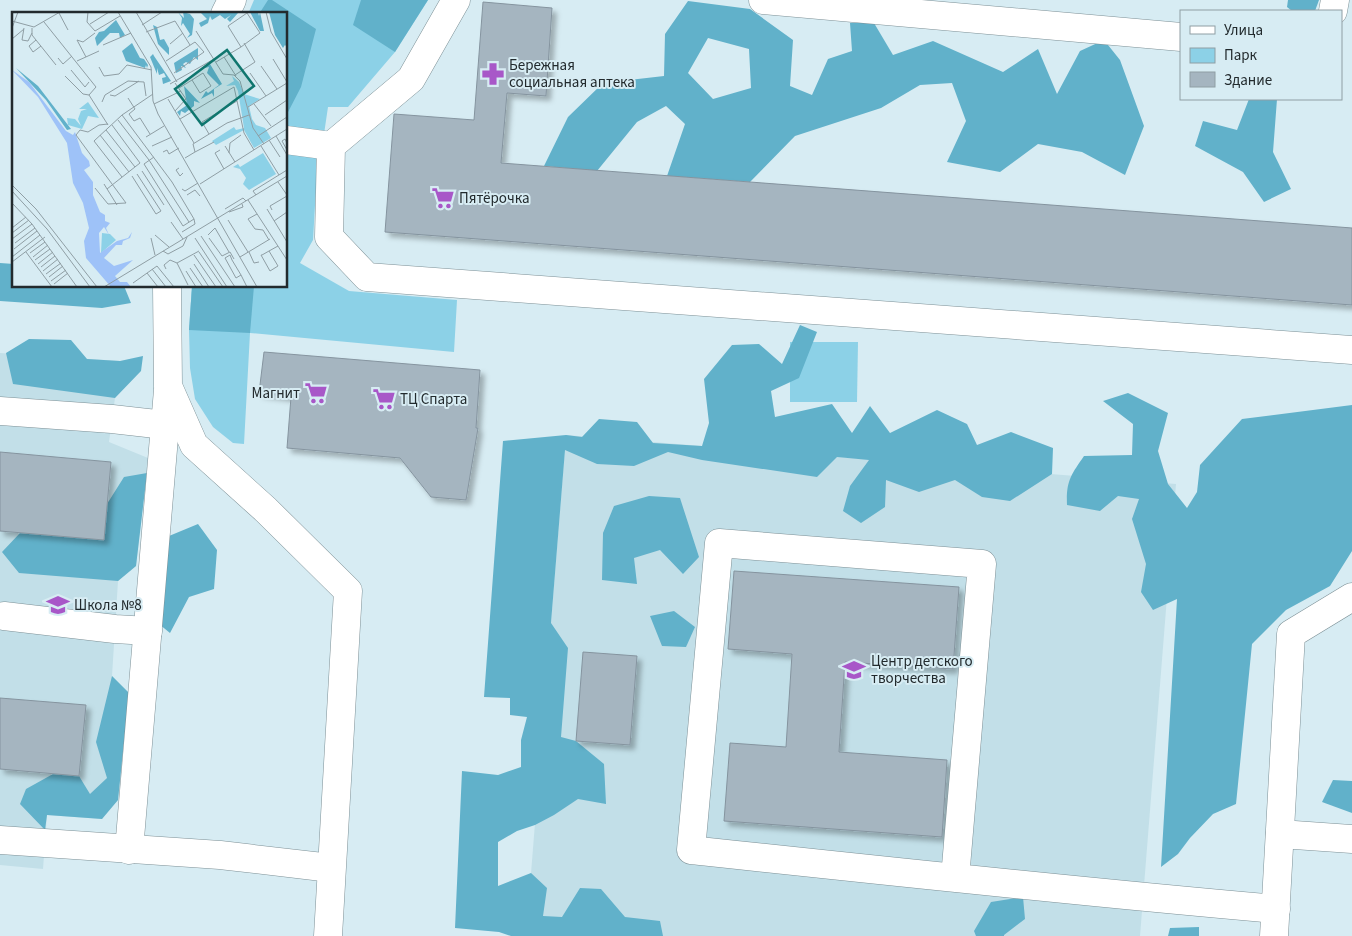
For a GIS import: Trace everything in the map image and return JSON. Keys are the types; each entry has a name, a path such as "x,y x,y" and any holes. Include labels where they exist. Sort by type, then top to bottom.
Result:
{"lane":[{"path":"226,12 232,0"},
{"path":"288,140 331,146 411,79 456,0"},
{"path":"763,0 1180,36"},
{"path":"331,146 329,237 367,277 1352,350"},
{"path":"129,850 168,386 167,288"},
{"path":"168,386 194,445 266,510 348,591 328,936"},
{"path":"0,410 165,424"},
{"path":"955,878 982,564 719,543 691,850 955,878 1276,909"},
{"path":"1274,936 1291,634 1352,598"},
{"path":"4,616 148,631"},
{"path":"1280,834 1352,839"},
{"path":"0,840 220,855 331,868"}],"shaded area":[{"path":"268,0 272,0 316,29 301,87 288,112 288,12 260,12"},
{"path":"361,0 428,0 395,52 353,25"},
{"path":"1288,0 1319,0 1315,10 1291,10 1287,7"},
{"path":"688,1 750,9 793,40 790,86 812,95 828,59 852,51 850,23 874,23 893,55 933,41 1003,72 1038,49 1057,94 1080,51 1104,40 1120,60 1144,126 1125,175 1082,152 1038,144 1000,172 947,162 966,121 952,83 920,85 881,108 795,136 750,182 667,176 685,124 666,106 637,122 597,171 544,166 568,117 603,83 664,76 665,34","holes":["708,38 749,49 751,88 713,99 688,73"]},
{"path":"1249,100 1277,100 1273,152 1291,189 1264,202 1243,172 1195,146 1203,121 1237,130"},
{"path":"0,263 12,264 12,288 125,288 131,303 102,308 0,301"},
{"path":"192,288 254,288 250,333 189,330"},
{"path":"800,325 817,332 799,378 771,391 775,417 832,404 852,433 870,406 890,433 937,410 967,424 977,445 1011,432 1053,448 1052,474 1010,501 982,497 955,480 919,492 886,480 885,507 861,523 843,511 850,486 869,460 837,457 817,477 702,460 668,452 634,466 597,464 565,450 551,623 568,648 561,737 576,741 604,764 606,804 578,799 554,815 535,825 517,831 498,842 498,886 531,873 547,888 543,916 562,917 580,888 601,889 625,917 660,921 663,936 511,936 499,932 455,928 462,771 498,775 521,767 521,740 527,717 510,715 510,698 484,697 503,441 566,435 582,437 599,419 637,422 653,443 702,446 709,423 704,379 732,345 759,344 782,364"},
{"path":"29,339 71,340 87,359 120,361 143,356 141,371 115,398 13,384 6,353"},
{"name":"Школа №8","path":"0,353 120,361 109,442 148,458 136,566 118,581 112,676 129,693 118,800 102,819 47,815 43,869 0,865"},
{"path":"1128,393 1168,413 1158,451 1168,484 1187,508 1197,492 1200,465 1242,419 1352,405 1352,551 1330,586 1286,610 1252,644 1236,804 1213,814 1190,838 1178,854 1161,867 1177,599 1153,610 1141,592 1146,564 1132,519 1139,499 1118,496 1100,511 1067,505 1067,490 1070,479 1084,456 1132,455 1133,424 1103,401"},
{"name":"Центр детского творчества","path":"566,435 1176,484 1140,936 526,936"},
{"path":"147,473 136,566 118,581 19,573 2,552 20,533 104,540 107,504 124,477"},
{"path":"649,496 680,498 699,557 683,574 660,550 634,558 637,584 602,580 603,533 614,506"},
{"path":"198,524 217,550 214,589 189,597 170,633 159,624 169,536"},
{"path":"674,611 695,627 686,647 662,646 650,616"},
{"path":"112,676 129,693 118,800 102,819 47,815 45,830 20,804 26,789 53,774 79,776 90,794 107,778 96,742"},
{"path":"1333,780 1352,781 1352,813 1322,802"},
{"path":"1023,897 1025,919 1004,936 976,936 974,931 991,902"},
{"path":"1199,927 1199,936 1168,936 1170,928"}],"green space":[{"path":"254,0 428,0 395,52 348,107 328,107 316,188 313,240 300,263 349,291 457,300 454,352 250,333 244,444 233,443 213,427 195,399 190,368 189,330 192,288 288,288 288,12 249,12"},
{"path":"790,342 858,342 857,402 790,402"}],"building":[{"path":"483,2 552,8 546,96 507,93 501,163 1352,228 1352,305 385,232 394,114 474,120"},
{"name":"ТЦ Спарта","path":"264,352 480,370 476,428 478,428 466,500 431,497 400,458 287,448 291,397 259,393"},
{"path":"0,452 111,462 104,540 0,531"},
{"path":"734,571 959,587 953,669 845,662 839,752 947,760 942,837 724,821 730,743 786,747 792,654 728,649"},
{"path":"583,652 637,656 630,745 576,741"},
{"path":"0,698 86,705 79,776 0,769"}],"place":[{"name":"Бережная социальная аптека","path":"493,74"},
{"name":"Пятёрочка","path":"443,198"},
{"name":"Магнит","path":"316,393"},
{"name":"ТЦ Спарта","path":"384,399"},
{"name":"Школа №8","path":"58,605"},
{"name":"Центр детского творчества","path":"854,670"}]}
